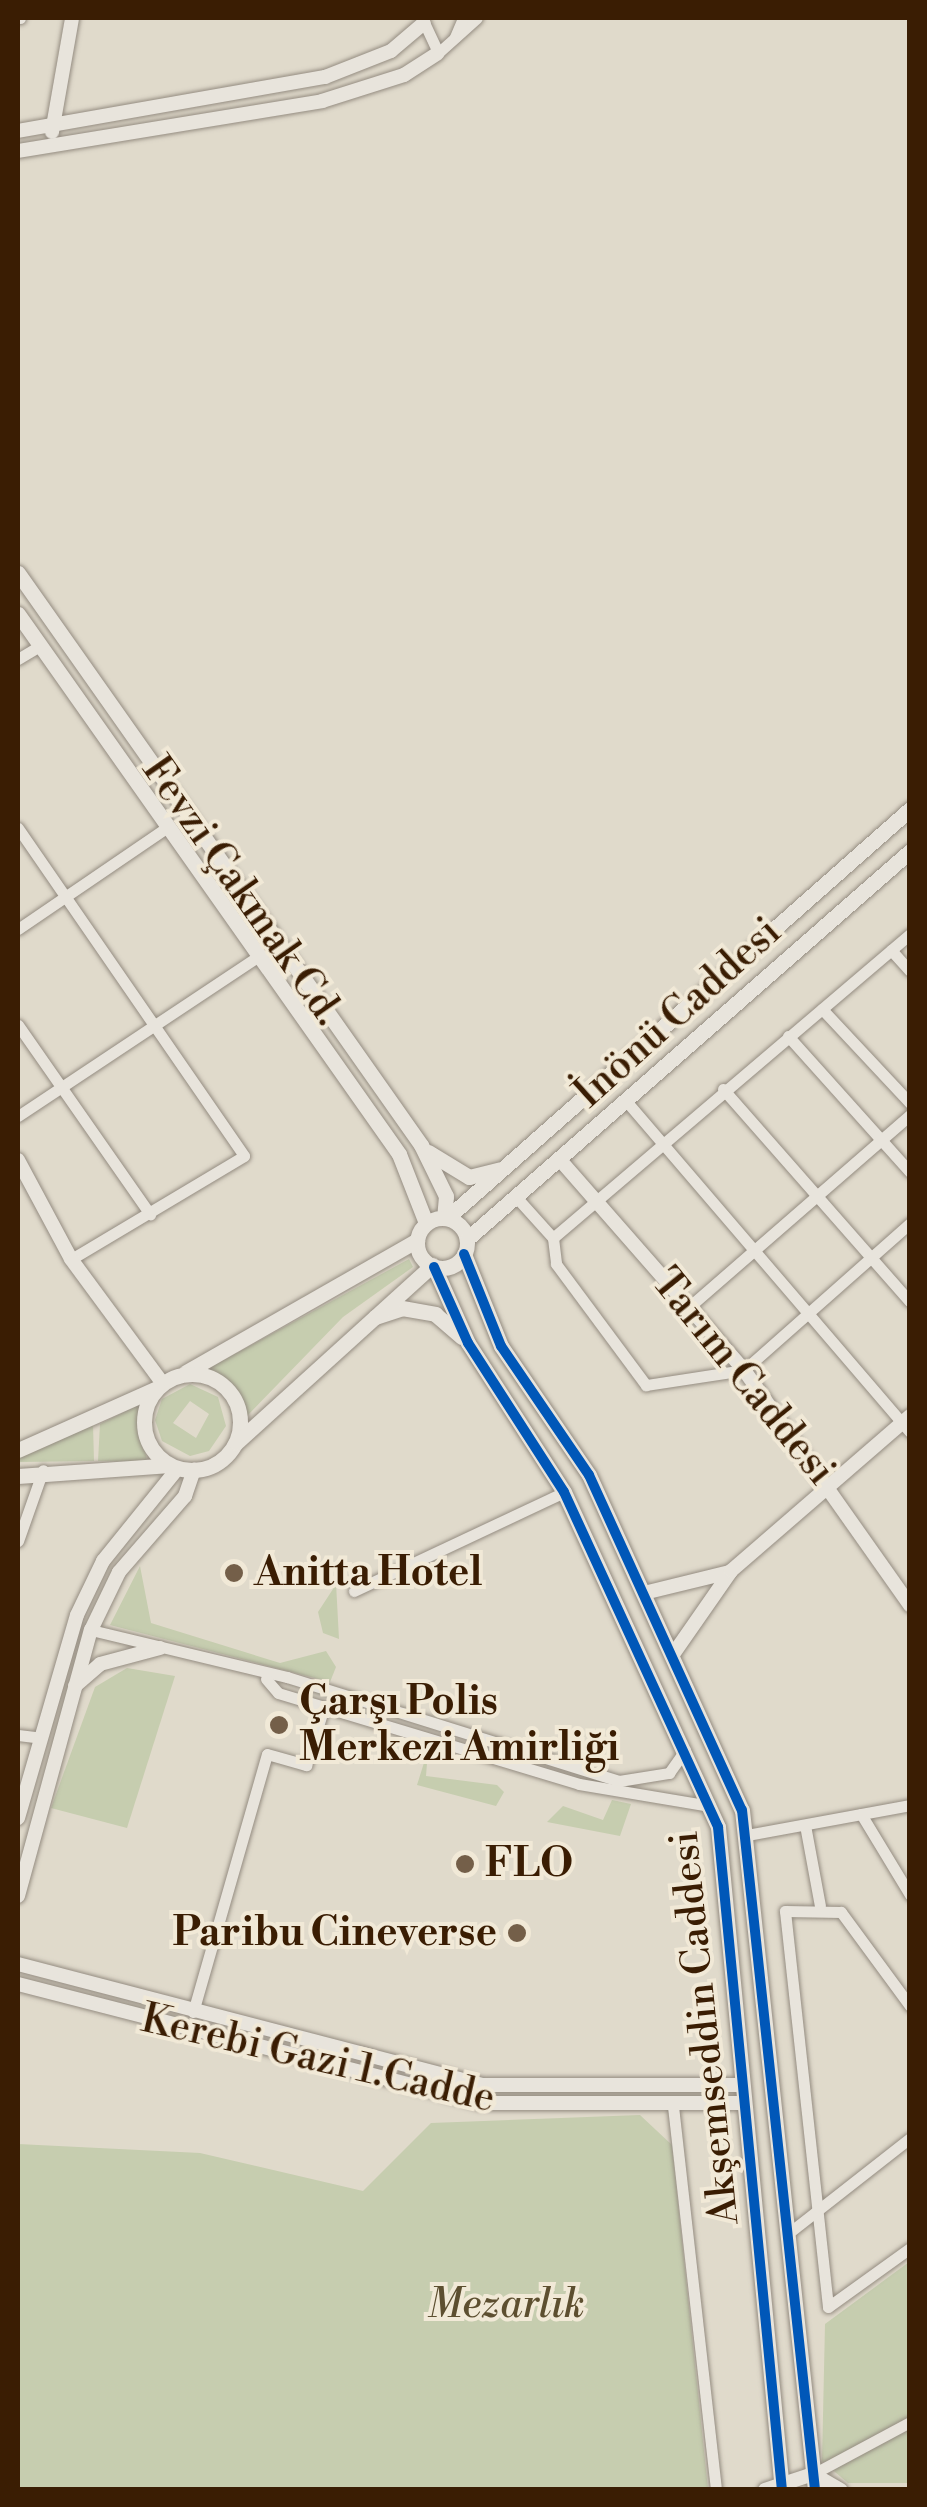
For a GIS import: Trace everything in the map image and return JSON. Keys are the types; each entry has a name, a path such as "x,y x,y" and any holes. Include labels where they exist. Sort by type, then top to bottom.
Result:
{"main road":[{"name":"Fevzi Çakmak Cd.","path":"18,573 422,1145 446,1196 446,1218"},
{"name":"Fevzi Çakmak Cd.","path":"18,614 399,1154 426,1223"},
{"name":"İnönü Caddesi","path":"446,1218 910,809"},
{"name":"İnönü Caddesi","path":"433,1266 465,1246 910,851"},
{"path":"422,1145 450,1172 504,1168"},
{"path":"18,1450 182,1374 417,1240 426,1223 446,1218 465,1246"},
{"name":"Akşemseddin Caddesi","path":"417,1240 468,1343 564,1492 710,1806 781,2484"},
{"name":"Akşemseddin Caddesi","path":"465,1246 501,1346 588,1475 674,1653 747,1835 814,2482"},
{"path":"18,1476 44,1467 181,1468 234,1446 366,1320 433,1266"},
{"path":"366,1320 402,1308 435,1314 468,1343"},
{"path":"182,1374 226,1388 240,1415 234,1446"},
{"path":"160,1386 144,1430 181,1468"}],"street":[{"path":"49,147 72,18"},
{"path":"453,41 463,18"},
{"path":"18,151 322,100 404,75 438,53 476,18"},
{"path":"18,131 359,68 427,19 438,53"},
{"path":"18,660 40,646"},
{"path":"18,828 244,1156 72,1259"},
{"path":"18,929 166,828"},
{"path":"552,1238 594,1196 910,934"},
{"path":"891,950 910,971"},
{"path":"18,1116 63,1091 258,957"},
{"path":"822,1008 910,1103"},
{"path":"18,1025 150,1214"},
{"path":"788,1036 910,1172"},
{"path":"723,1089 910,1302"},
{"path":"626,1102 907,1423 731,1572 674,1653"},
{"path":"689,1307 910,1116"},
{"path":"18,1161 72,1259 160,1386"},
{"name":"Tarım Caddesi","path":"561,1161 744,1370 832,1484 909,1604"},
{"path":"516,1198 552,1238 556,1264 646,1385 744,1370 910,1222"},
{"path":"19,1530 44,1467"},
{"path":"18,1896 91,1630 119,1572 185,1496 181,1468"},
{"path":"18,1818 41,1738 103,1561 181,1468"},
{"path":"354,1592 564,1492"},
{"path":"644,1592 731,1572"},
{"path":"91,1630 266,1679 287,1676 619,1781 670,1774 684,1750"},
{"path":"74,1686 100,1664 160,1648"},
{"path":"266,1679 278,1694 578,1784 710,1806"},
{"path":"187,2030 267,1754 306,1764 324,1707"},
{"path":"18,1735 41,1738"},
{"path":"747,1835 910,1805"},
{"path":"861,1814 910,1896"},
{"path":"805,1824 820,1906"},
{"path":"910,2006 842,1912 820,1906 785,1911 828,2307 910,2248"},
{"name":"Kerebi Gazi 1.Cadde","path":"18,1964 482,2085 740,2085"},
{"name":"Kerebi Gazi 1.Cadde","path":"18,1984 480,2103 742,2104"},
{"path":"673,2106 716,2490"},
{"path":"790,2232 910,2138"},
{"path":"814,2482 910,2422"},
{"path":"764,2490 781,2484 814,2482 841,2490"}],"green space":[{"path":"409,1259 413,1267 343,1317 245,1418 209,1368"},
{"path":"190,1384 218,1397 226,1426 209,1451 190,1456 162,1441 155,1420 162,1399","holes":["190,1401 209,1414 196,1438 173,1423"]},
{"path":"138,1405 147,1462 98,1461 100,1424"},
{"path":"93,1424 94,1461 19,1462 18,1457"},
{"path":"305,1563 336,1583 339,1639 323,1633 318,1612 333,1589"},
{"path":"140,1566 151,1623 280,1663 326,1651 336,1667 330,1682 110,1625"},
{"path":"127,1668 175,1676 127,1828 51,1808 95,1687"},
{"path":"428,1750 426,1776 497,1785 504,1792 496,1806 417,1785"},
{"path":"612,1800 631,1804 620,1836 547,1822 563,1806 603,1820"},
{"name":"Mezarlık","path":"640,2115 672,2145 708,2489 18,2490 18,2144 200,2153 363,2191 431,2123"},
{"path":"909,2262 909,2483 848,2483 822,2461 825,2324"}],"cycle path":[{"path":"464,1254 501,1346 589,1475 742,1810 815,2490"},
{"path":"434,1267 468,1343 564,1492 718,1827 782,2490"}],"place":[{"name":"Anitta Hotel","path":"234,1573"},
{"name":"Çarşı Polis Merkezi Amirliği","path":"279,1725"},
{"name":"FLO","path":"465,1864"},
{"name":"Paribu Cineverse","path":"517,1933"}]}
